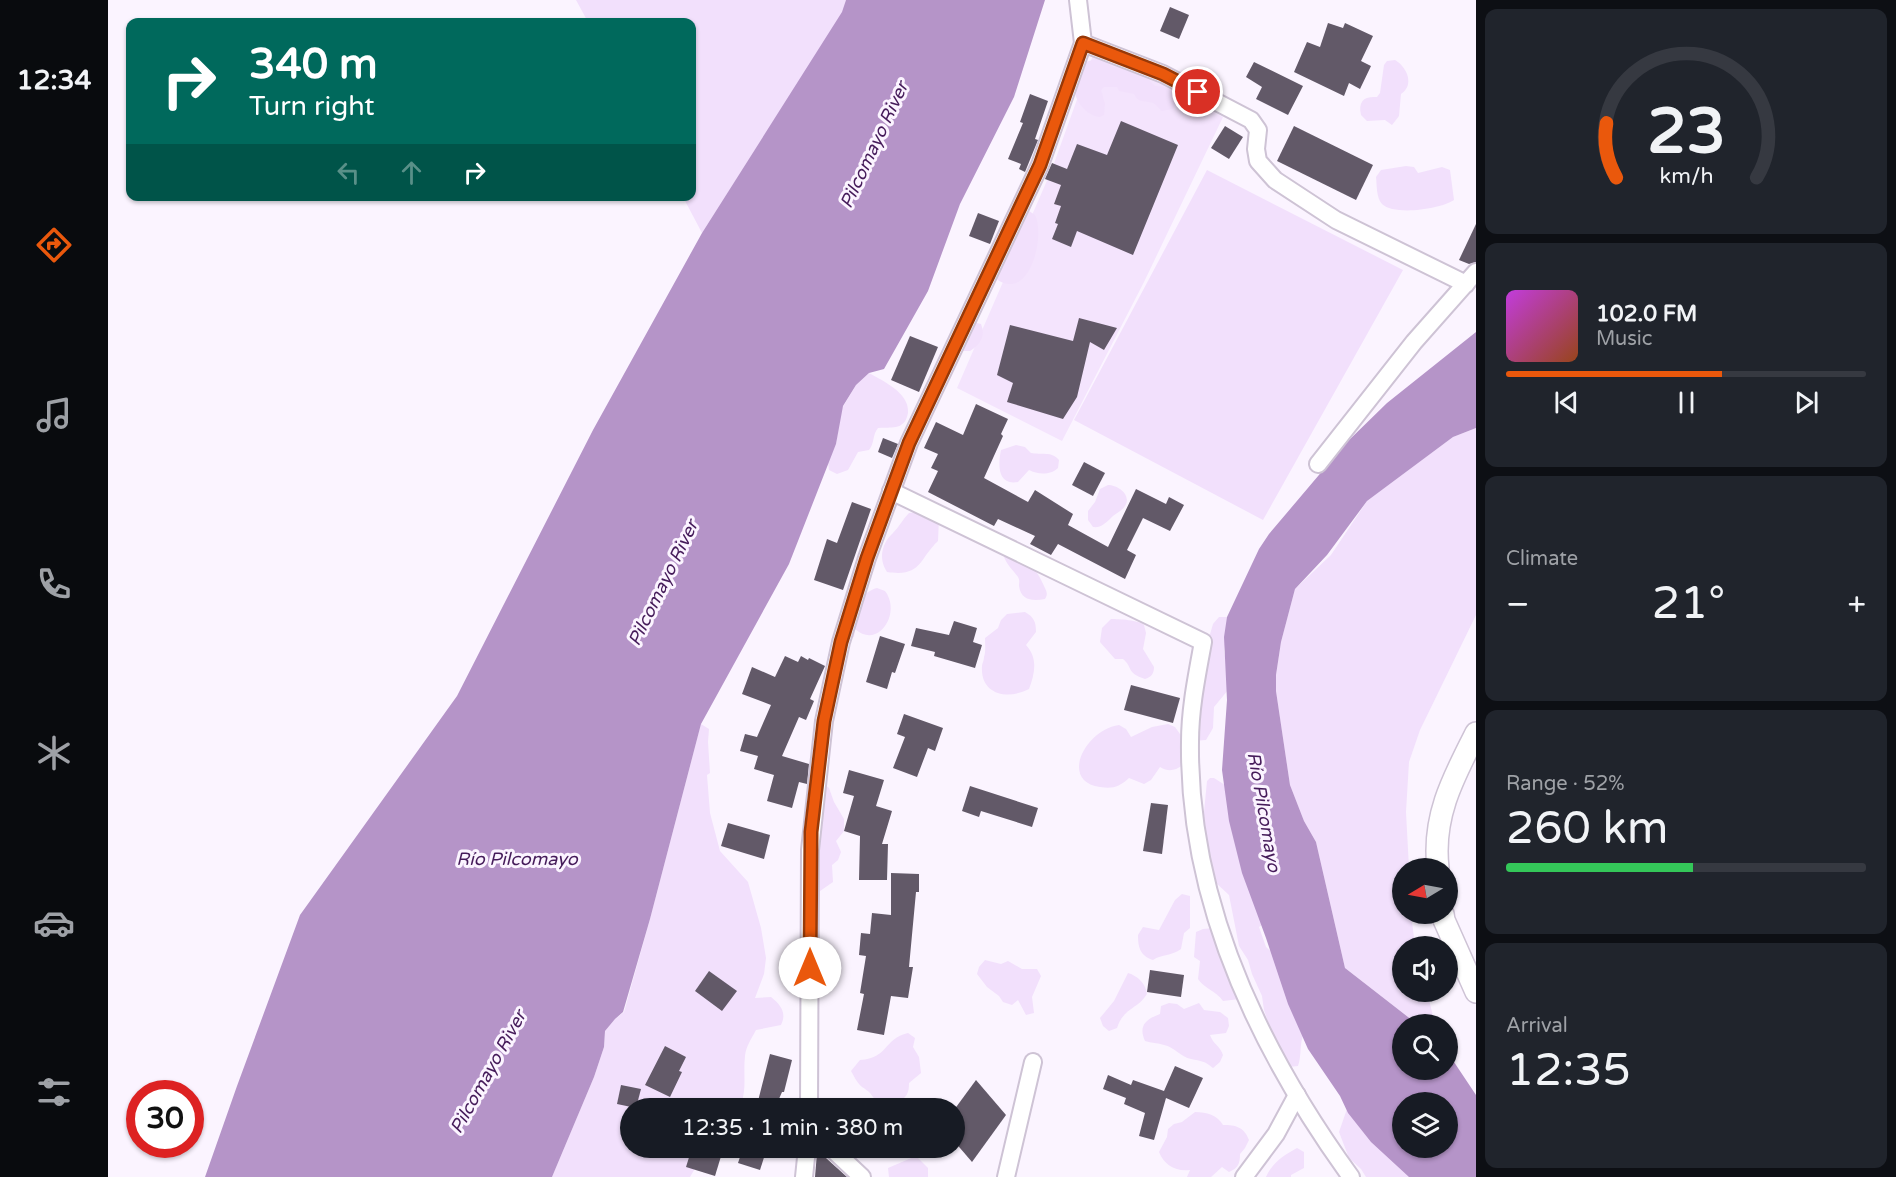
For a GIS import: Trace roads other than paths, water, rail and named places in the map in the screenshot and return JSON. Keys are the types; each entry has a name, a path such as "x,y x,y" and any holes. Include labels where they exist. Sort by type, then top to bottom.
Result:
{"street":[{"path":"809,1098 810,850 824,721 841,642 909,443 1040,165 1083,43 1078,0"},
{"path":"1083,43 1163,74 1251,120 1258,129 1256,149 1258,161 1275,180 1336,220 1471,278 1414,342 1318,464"},
{"path":"891,491 1203,642 1195,687 1190,740 1191,791 1199,855 1215,919 1233,968 1280,1068 1351,1177"},
{"path":"1436,858 1435,848 1447,791 1476,733"},
{"path":"1446,924 1476,992"},
{"path":"1006,1177 1033,1062"},
{"path":"1244,1177 1276,1134 1297,1095"},
{"path":"804,1177 806,1158"},
{"path":"842,1158 862,1177"}],"water":[{"name":"Río Pilcomayo","path":"846,0 1045,0 1014,97 960,204 928,291 884,369 869,373 856,385 843,406 836,444 789,564 701,724 623,1012 605,1031 604,1047 594,1077 552,1177 205,1177 300,915 457,696 593,430 702,233 842,12"},
{"path":"1476,332 1476,428 1453,437 1367,501 1327,555 1295,589 1281,642 1276,691 1290,785 1304,821 1316,842 1345,968 1404,1014 1392,1014 1392,1080 1458,1080 1458,1068 1476,1095 1476,1177 1409,1177 1371,1142 1348,1113 1340,1096 1308,1049 1288,1004 1242,873 1229,821 1222,770 1227,700 1224,637 1227,617 1259,549 1269,534 1346,443 1387,403"}],"water label":[{"name":"Pilcomayo River","path":"874,145"},
{"name":"Pilcomayo River","path":"663,583"},
{"name":"Pilcomayo River","path":"488,1072"}]}
